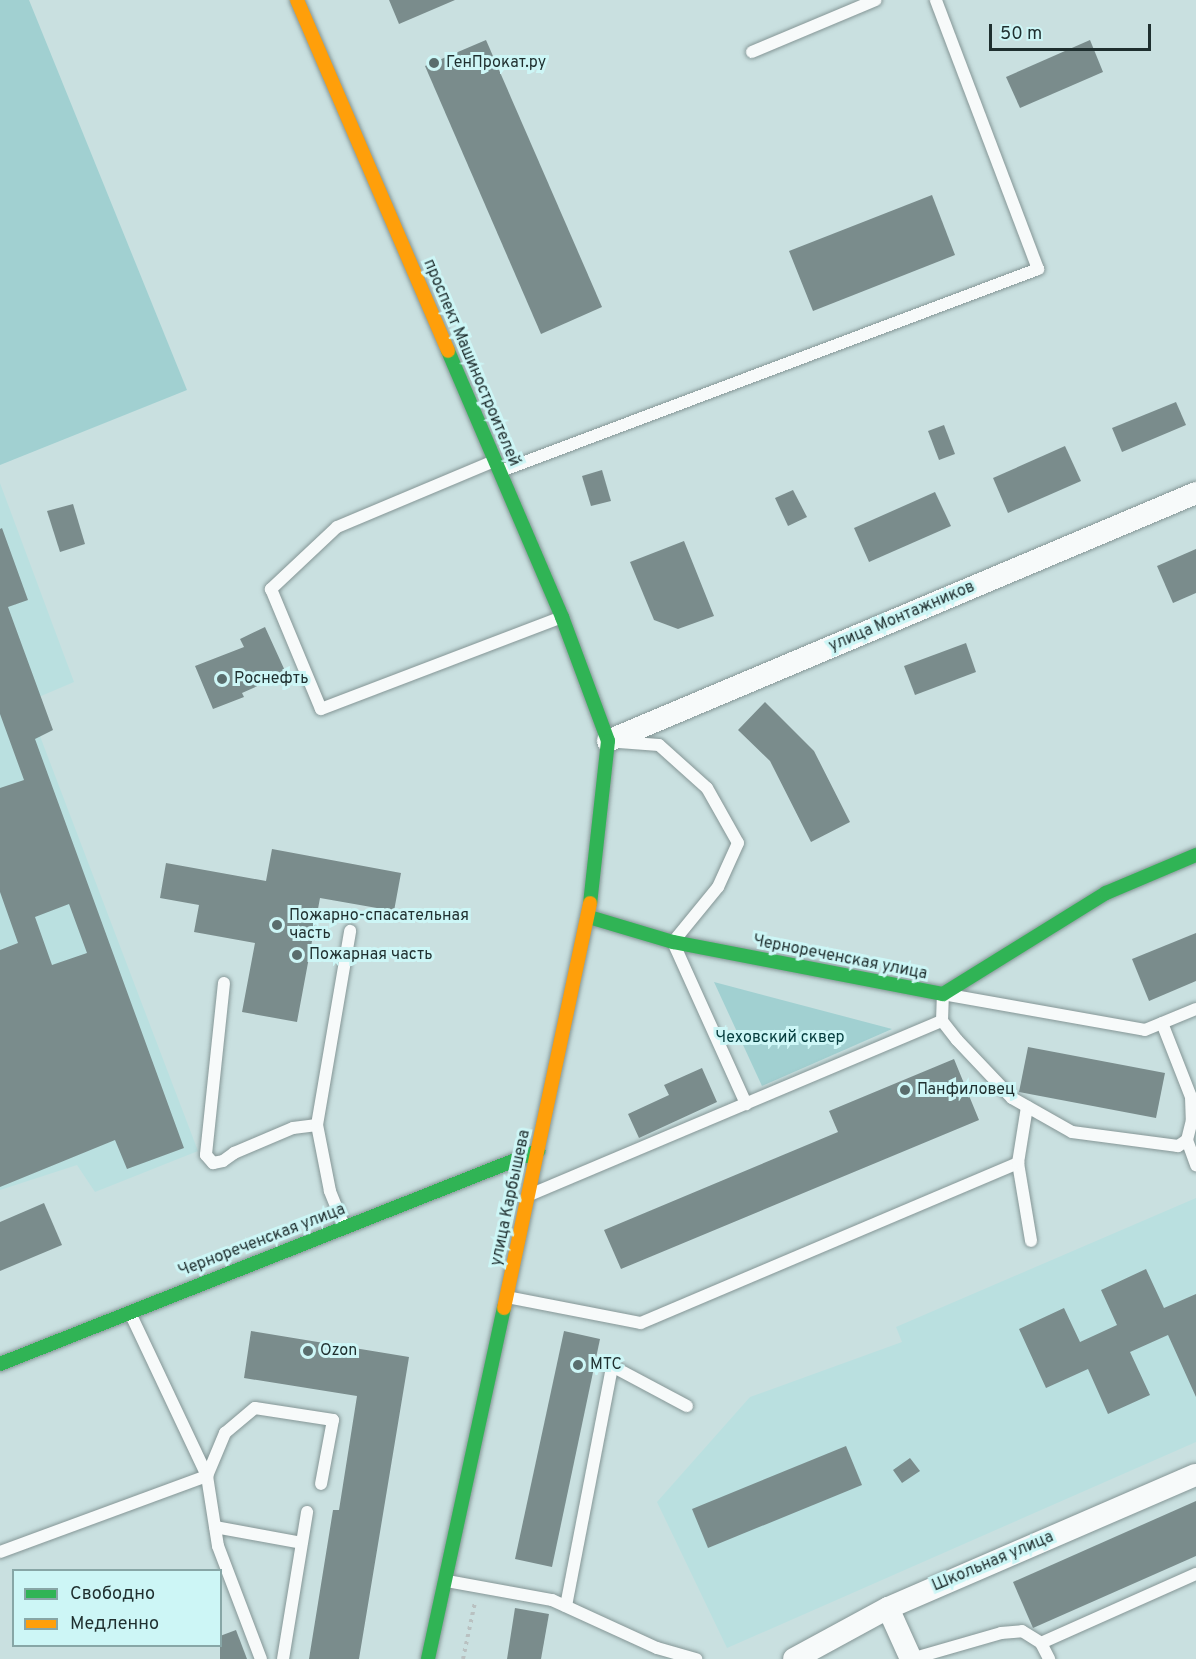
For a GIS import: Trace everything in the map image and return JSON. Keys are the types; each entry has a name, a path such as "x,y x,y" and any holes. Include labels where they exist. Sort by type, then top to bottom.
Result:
{"main road":[{"name":"проспект Машиностроителей","path":"297,0 562,617 608,741"},
{"name":"улица Карбышева","path":"428,1659 589,917 608,741"},
{"name":"Чернореченская улица","path":"589,917 673,942 944,994 1106,892 1196,855"},
{"name":"Чернореченская улица","path":"0,1364 538,1151"}],"street":[{"name":"улица Монтажников","path":"608,741 1196,493"},
{"name":"Школьная улица","path":"794,1659 888,1608 1196,1475"},
{"path":"888,1608 910,1659"}],"lane":[{"path":"752,52 876,0"},
{"path":"562,617 321,709 271,590 337,527 1038,269 936,0"},
{"path":"608,741 659,746 707,788 738,843 718,887 673,942 746,1104"},
{"path":"344,1227 330,1191 317,1125 350,931"},
{"path":"224,983 206,1155 213,1163 223,1161 234,1153 293,1128 317,1125"},
{"path":"1187,1140 1178,1146 1168,1147 1072,1132 1012,1098 942,1021 944,994 1145,1030 1196,1009"},
{"path":"528,1196 942,1021"},
{"path":"1162,1023 1191,1097 1192,1120 1187,1140 1196,1165"},
{"path":"1026,1107 1018,1163 1030,1241"},
{"path":"506,1297 641,1323 1018,1163"},
{"path":"129,1311 207,1476 218,1546 261,1659"},
{"path":"566,1606 612,1366 687,1406"},
{"path":"0,1552 207,1476 225,1433 255,1408 333,1420 321,1484"},
{"path":"283,1659 307,1512"},
{"path":"215,1527 302,1543"},
{"path":"1041,1643 1196,1574"},
{"path":"445,1581 552,1600 656,1653 696,1659"},
{"path":"910,1659 1001,1633 1022,1631 1041,1643 1049,1659"}],"path":[{"path":"463,1659 479,1587"}],"shaded area":[{"path":"0,483 74,682 27,702 198,1151 95,1192 77,1165 0,1190"},
{"path":"1196,1198 1196,1442 727,1648 657,1502 750,1397 902,1342 896,1327"}],"green space":[{"path":"0,0 29,0 187,390 0,465"},
{"name":"Чеховский сквер","path":"714,982 892,1029 762,1086"}],"building":[{"path":"389,0 455,0 399,24"},
{"path":"486,40 602,307 541,334 425,66"},
{"path":"1090,40 1103,72 1020,108 1006,77"},
{"path":"932,195 955,255 813,311 789,251"},
{"path":"1176,402 1186,425 1122,452 1112,428"},
{"path":"944,425 955,454 939,460 928,431"},
{"path":"1065,446 1081,481 1008,513 993,478"},
{"path":"602,470 611,501 591,506 582,476"},
{"path":"793,490 807,517 788,526 775,498"},
{"path":"935,492 951,526 869,562 854,528"},
{"path":"73,504 85,544 60,552 47,511"},
{"path":"2,528 28,600 8,607 53,730 35,739 184,1148 127,1169 115,1140 0,1187 0,950 18,943 0,892 0,788 24,780 0,714 0,529","holes":["69,904 87,953 52,965 35,917"]},
{"path":"684,541 714,616 678,629 654,620 630,562"},
{"path":"1196,549 1196,593 1173,603 1157,566"},
{"path":"265,627 286,673 242,693 244,697 213,709 195,666 244,647 240,639"},
{"path":"966,643 976,672 915,695 904,666"},
{"path":"765,702 814,751 850,822 811,842 770,761 738,730"},
{"path":"272,849 401,873 394,911 320,898 297,1022 242,1012 255,943 194,932 199,905 160,898 166,863 266,881"},
{"path":"1196,933 1196,981 1149,1001 1132,959"},
{"path":"1028,1047 1165,1073 1156,1118 1019,1092"},
{"path":"954,1059 979,1120 621,1269 604,1230 838,1132 829,1111"},
{"path":"702,1068 717,1102 639,1138 628,1114 669,1095 664,1085"},
{"path":"44,1203 62,1245 0,1271 0,1222"},
{"path":"1146,1269 1164,1308 1196,1294 1196,1397 1168,1335 1130,1352 1150,1395 1108,1414 1088,1369 1046,1388 1019,1329 1064,1308 1080,1342 1117,1325 1101,1290"},
{"path":"251,1331 409,1357 359,1659 309,1659 333,1510 339,1510 357,1396 244,1378"},
{"path":"564,1331 600,1339 552,1567 515,1559"},
{"path":"846,1446 862,1485 708,1548 692,1509"},
{"path":"910,1458 920,1471 902,1483 893,1470"},
{"path":"1196,1501 1196,1556 1033,1628 1013,1582"},
{"path":"515,1608 549,1614 541,1659 507,1659"},
{"path":"236,1630 247,1659 220,1659 222,1635"}],"traffic: fast":[{"path":"448,351 562,617 608,741 590,903"},
{"path":"589,917 673,942 943,994 1106,893 1196,855"},
{"path":"0,1364 538,1151"},
{"path":"428,1659 504,1308"}],"traffic: slow":[{"path":"297,0 448,351"},
{"path":"504,1308 590,903"}],"place":[{"name":"ГенПрокат.ру","path":"434,63"},
{"name":"Роснефть","path":"222,679"},
{"name":"Пожарно-спасательная часть","path":"277,925"},
{"name":"Пожарная часть","path":"297,955"},
{"name":"Панфиловец","path":"905,1090"},
{"name":"Ozon","path":"308,1351"},
{"name":"МТС","path":"578,1365"}]}
